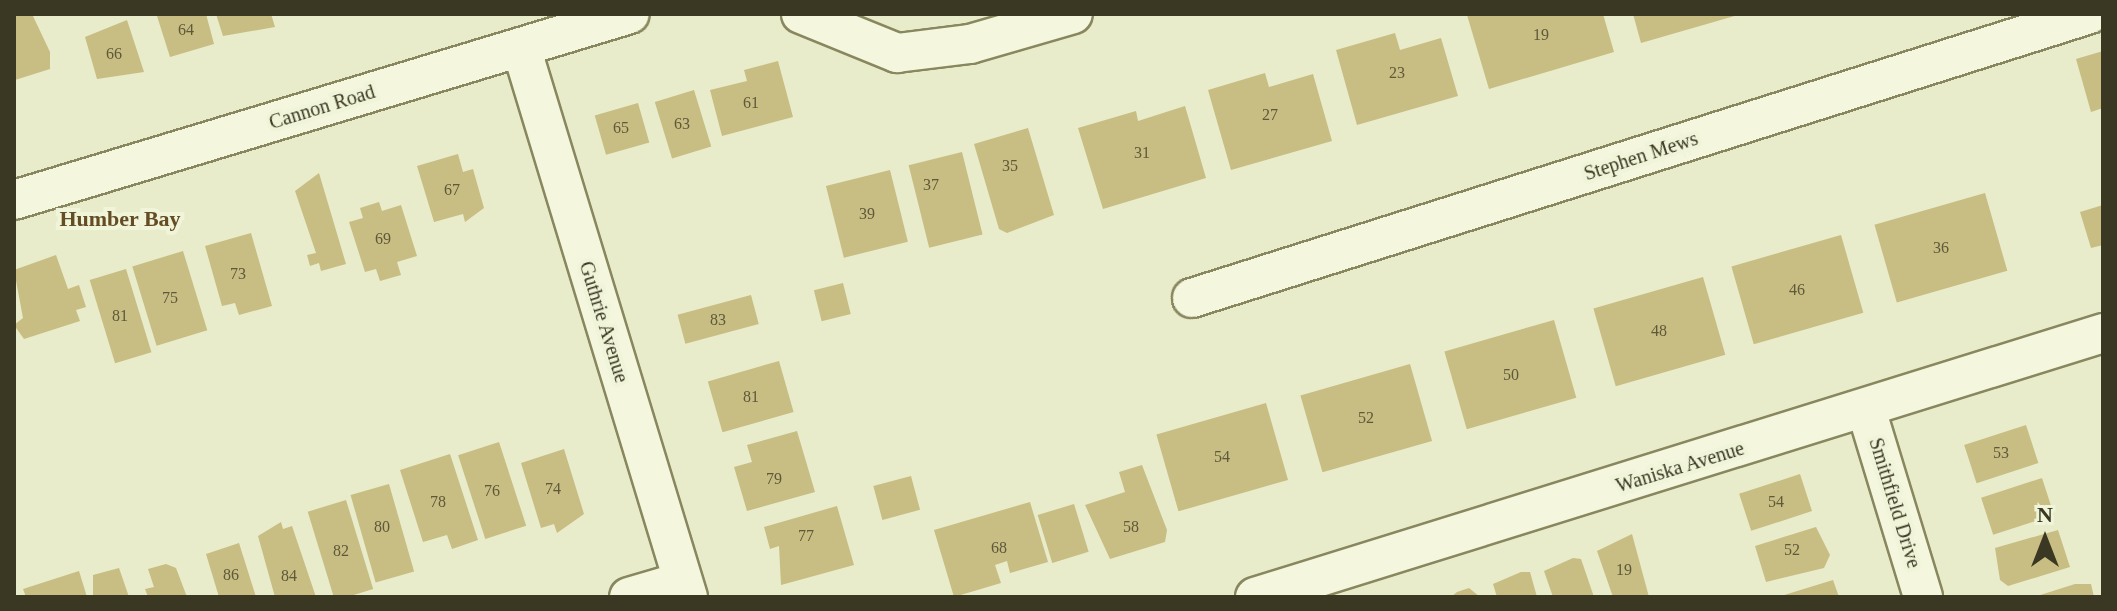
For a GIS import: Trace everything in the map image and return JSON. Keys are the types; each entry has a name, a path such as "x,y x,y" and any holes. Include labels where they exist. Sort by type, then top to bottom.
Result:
{"street":[{"name":"Cannon Road","path":"14,200 630,14"},
{"path":"801,14 861,43 916,53 1073,14"},
{"name":"Stephen Mews","path":"1192,298 2090,14"},
{"name":"Guthrie Avenue","path":"521,47 686,589"},
{"name":"Waniska Avenue","path":"1255,597 2103,333"},
{"name":"Smithfield Drive","path":"1866,409 1923,597"},
{"path":"629,597 686,589"}],"building":[{"path":"14,14 32,14 50,52 50,69 15,80"},
{"path":"206,14 214,44 170,57 157,16"},
{"path":"216,14 271,14 275,27 223,36"},
{"path":"1603,14 1614,52 1489,89 1467,15"},
{"path":"1633,14 1738,14 1738,15 1641,43"},
{"path":"127,20 144,72 97,79 85,37"},
{"path":"1395,33 1400,50 1441,38 1458,96 1357,125 1336,50"},
{"path":"2103,51 2103,108 2091,112 2076,59"},
{"path":"778,61 793,117 722,136 710,90 747,81 744,70"},
{"path":"1265,73 1269,87 1313,74 1332,141 1231,170 1208,90"},
{"path":"694,90 711,146 672,158 655,102"},
{"path":"638,103 649,142 606,155 595,115"},
{"path":"1185,106 1206,178 1103,209 1078,128 1136,111 1138,121"},
{"path":"1028,128 1054,215 1007,233 999,229 974,144"},
{"path":"962,152 983,234 929,248 909,165"},
{"path":"458,154 463,172 473,169 484,208 465,222 463,214 434,222 417,166"},
{"path":"890,170 908,242 844,258 826,186"},
{"path":"319,173 346,264 321,271 319,263 310,266 307,255 316,253 295,191"},
{"path":"1985,193 2007,271 1897,303 1874,225"},
{"path":"379,202 382,211 401,205 417,256 397,262 401,275 380,281 376,269 365,272 349,222 363,218 360,208"},
{"path":"2103,205 2103,245 2091,248 2080,212"},
{"path":"251,233 272,306 239,315 235,303 222,306 205,246"},
{"path":"1841,235 1863,313 1754,344 1731,266"},
{"path":"183,251 207,330 157,346 132,266"},
{"path":"56,255 68,289 79,285 86,307 76,310 80,321 24,339 14,325 23,318 14,270"},
{"path":"126,269 151,352 115,363 90,280"},
{"path":"1703,277 1725,355 1616,386 1593,308"},
{"path":"843,283 851,314 822,321 814,290"},
{"path":"751,295 759,324 685,344 678,315"},
{"path":"1554,320 1576,398 1467,429 1444,351"},
{"path":"779,361 794,412 722,432 708,381"},
{"path":"1410,364 1432,441 1322,472 1300,395"},
{"path":"1266,403 1288,480 1178,511 1156,434"},
{"path":"2026,425 2038,463 1977,483 1964,445"},
{"path":"797,431 815,492 747,511 734,467 752,462 747,445"},
{"path":"499,442 526,526 485,539 458,455"},
{"path":"564,449 584,514 557,533 554,524 541,528 521,463"},
{"path":"450,454 478,540 452,549 447,535 423,542 400,470"},
{"path":"1142,465 1167,530 1165,542 1110,559 1085,505 1125,492 1119,472"},
{"path":"1800,474 1812,511 1751,531 1739,494"},
{"path":"911,476 920,510 882,520 873,486"},
{"path":"2042,478 2054,515 1993,535 1981,498"},
{"path":"389,484 414,571 376,583 351,495"},
{"path":"346,500 373,589 347,597 334,597 308,512"},
{"path":"1030,502 1048,562 1010,573 1007,561 995,565 1001,583 954,597 934,530"},
{"path":"1074,504 1089,552 1052,563 1038,515"},
{"path":"837,506 854,565 781,585 779,546 770,549 764,527"},
{"path":"281,522 283,529 292,526 316,597 275,597 258,536"},
{"path":"1816,527 1830,555 1824,568 1766,582 1755,546"},
{"path":"2058,530 2070,567 2008,586 2000,580 1995,548"},
{"path":"1632,534 1649,597 1613,597 1597,551"},
{"path":"239,543 256,597 219,597 206,554"},
{"path":"1573,558 1581,559 1594,597 1553,597 1544,571"},
{"path":"166,564 176,568 187,597 148,597 145,589 154,587 148,569"},
{"path":"119,568 129,597 93,597 93,575"},
{"path":"79,571 87,597 26,597 23,589"},
{"path":"1521,572 1530,572 1537,597 1497,597 1493,584"},
{"path":"1833,580 1839,597 1781,597 1781,596"},
{"path":"2075,584 2091,584 2094,597 2034,597"},
{"path":"1469,588 1480,597 1451,597 1457,592"}],"district":[{"name":"Humber Bay","path":"120,219"}]}
